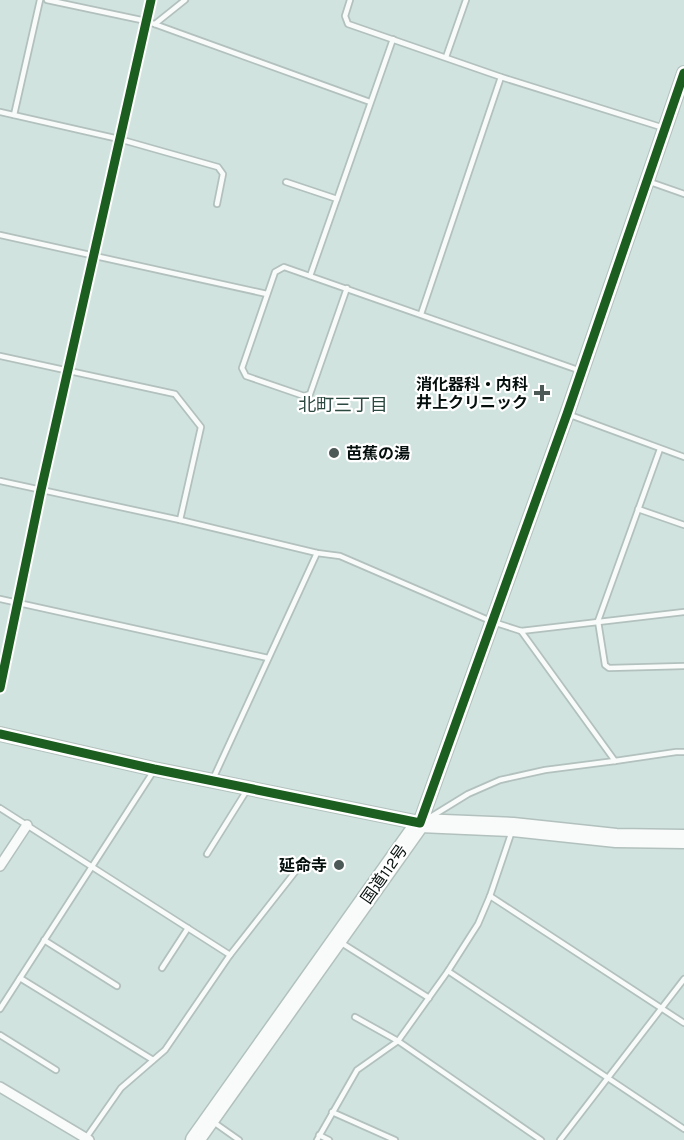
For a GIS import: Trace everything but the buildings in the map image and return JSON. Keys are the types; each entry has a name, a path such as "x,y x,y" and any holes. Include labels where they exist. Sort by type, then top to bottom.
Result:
{"highway":[{"path":"420,823 513,827 616,838 684,839"},
{"name":"国道112号","path":"195,1140 420,823"}],"street":[{"path":"0,688 16,603 119,139 150,23 151,0"},
{"path":"0,734 248,789 420,823 567,414 684,73"},
{"path":"0,866 27,825"},
{"path":"0,1087 88,1139"}],"lane":[{"path":"14,115 40,0"},
{"path":"47,0 150,23 370,102"},
{"path":"150,23 185,0"},
{"path":"350,0 345,16 348,24 666,129"},
{"path":"446,57 466,0"},
{"path":"310,276 393,39"},
{"path":"421,314 501,76"},
{"path":"0,112 119,139 218,167 224,174 217,204"},
{"path":"286,182 337,200"},
{"path":"648,182 684,194"},
{"path":"0,235 267,294"},
{"path":"347,288 310,394 304,396 246,376 242,368 267,294 275,272 284,267 347,288 582,371"},
{"path":"0,356 175,394 201,427 180,520"},
{"path":"567,414 684,456"},
{"path":"660,449 598,621 605,665 609,668 684,666"},
{"path":"0,481 180,520 317,553 340,556 493,622 521,631 684,612"},
{"path":"638,509 684,525"},
{"path":"212,781 317,553"},
{"path":"0,599 268,658"},
{"path":"521,631 615,762"},
{"path":"420,823 468,794 500,780 545,770 684,752"},
{"path":"0,1009 154,769"},
{"path":"207,854 248,789"},
{"path":"0,808 231,955"},
{"path":"329,1140 318,1138 357,1070 398,1041 478,924 513,827"},
{"path":"88,1139 121,1088 165,1050 231,955 299,867"},
{"path":"490,896 684,1023"},
{"path":"162,968 188,928"},
{"path":"44,940 117,986"},
{"path":"337,940 429,998"},
{"path":"448,971 684,1130"},
{"path":"20,978 153,1060"},
{"path":"560,1140 684,979"},
{"path":"355,1017 398,1041 540,1140"},
{"path":"0,1035 56,1070"},
{"path":"332,1112 395,1140"},
{"path":"210,1119 238,1140"}],"cycle path":[{"path":"0,688 41,490 151,0"},
{"path":"0,734 154,769 420,823 567,414 684,73"}],"place":[{"name":"消化器科・内科 井上クリニック","path":"542,393"},
{"name":"芭蕉の湯","path":"334,453"},
{"name":"延命寺","path":"339,865"}],"district":[{"name":"北町三丁目","path":"343,405"}]}
